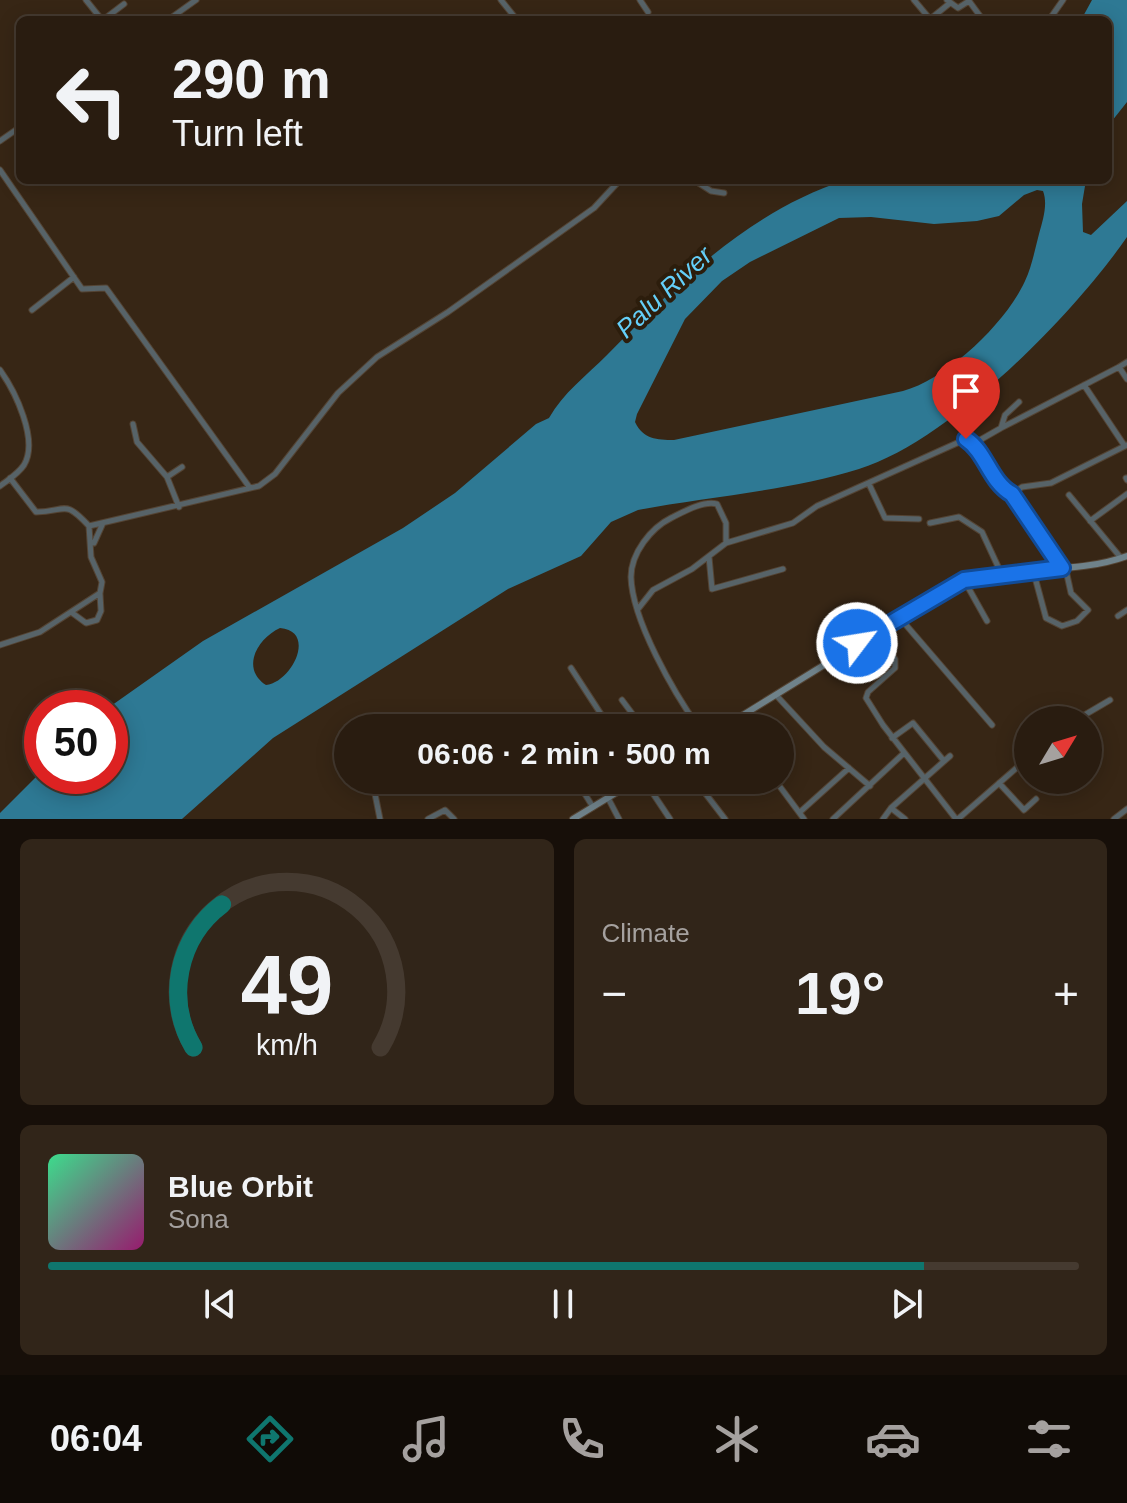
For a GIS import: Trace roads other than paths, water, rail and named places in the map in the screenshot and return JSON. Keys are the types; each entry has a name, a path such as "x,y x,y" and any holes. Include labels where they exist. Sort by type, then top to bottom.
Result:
{"main road":[{"path":"745,714 964,580 1124,557"},
{"path":"573,819 614,794"}],"street":[{"path":"174,16 196,0"},
{"path":"501,0 514,16"},
{"path":"641,0 648,12"},
{"path":"933,16 949,2 958,8 969,0"},
{"path":"108,16 124,4"},
{"path":"0,170 86,291 106,288 250,488"},
{"path":"89,526 250,488 275,474 338,393 377,357 521,262 594,208 620,184"},
{"path":"700,184 711,191 724,193"},
{"path":"32,310 74,277"},
{"path":"973,444 1127,362"},
{"path":"1119,367 1127,379"},
{"path":"0,370 18,399 27,441 25,464 0,486"},
{"path":"1012,494 1022,487 1051,483 1126,445 1084,385"},
{"path":"1001,428 1005,415 1019,402"},
{"path":"133,424 137,442 167,477 179,507"},
{"path":"638,609 653,590 709,557 726,543 793,523 817,506 966,439 973,444 1002,487 1012,494 1062,568 1071,593 1088,610 1077,621 1062,626 1046,618 1033,570"},
{"path":"167,477 182,467"},
{"path":"10,478 36,512 62,506 72,508 89,526 91,557 102,582 101,611 97,620 86,623 71,612"},
{"path":"869,484 885,518 919,519"},
{"path":"1090,521 1127,494"},
{"path":"1069,495 1124,557"},
{"path":"691,714 653,644 638,609 633,566 647,537 659,525 713,502 723,511 726,543"},
{"path":"930,523 959,517 981,530 1001,573"},
{"path":"92,547 103,522"},
{"path":"709,557 712,589 783,569"},
{"path":"964,580 987,621"},
{"path":"0,645 40,632 100,593"},
{"path":"1118,616 1127,610"},
{"path":"900,618 992,725"},
{"path":"877,631 895,659 895,668 868,692 866,698 892,738 957,819 1014,770"},
{"path":"571,668 601,714"},
{"path":"776,695 824,747 870,786"},
{"path":"622,700 632,714"},
{"path":"1100,706 1110,700"},
{"path":"892,738 913,723 944,761"},
{"path":"833,819 904,753"},
{"path":"883,819 923,777 950,756"},
{"path":"800,812 849,768"},
{"path":"999,783 1024,810 1036,799"},
{"path":"375,794 380,819"},
{"path":"584,794 593,808"},
{"path":"653,794 670,819"},
{"path":"706,794 725,819"},
{"path":"786,794 804,819"},
{"path":"608,798 619,819"},
{"path":"891,808 905,819"},
{"path":"1114,819 1127,809"},
{"path":"428,819 445,810 454,819"}],"water":[{"path":"1092,0 1127,0 1127,102 1112,121 1112,16 1083,16"},
{"path":"836,184 1085,184 1083,232 1091,235 1127,201 1127,237 1076,302 970,404 932,432 894,454 832,477 638,510 611,522 581,556 508,589 273,738 182,819 0,819 0,813 24,789 24,794 128,794 128,694 203,641 403,528 455,493 536,424 549,418 561,400 660,302 746,230 810,194","holes":["1037,190 1043,191 1045,201 1031,263 1016,297 990,331 938,375 903,391 674,440 651,437 638,428 635,422 637,414 685,319 722,281 750,262 839,218 871,217 934,224 977,221 999,216 1024,195","280,628 291,631 299,647 292,666 276,682 266,685 254,670 253,662 259,646"]}],"water label":[{"name":"Palu River","path":"664,292"}]}
